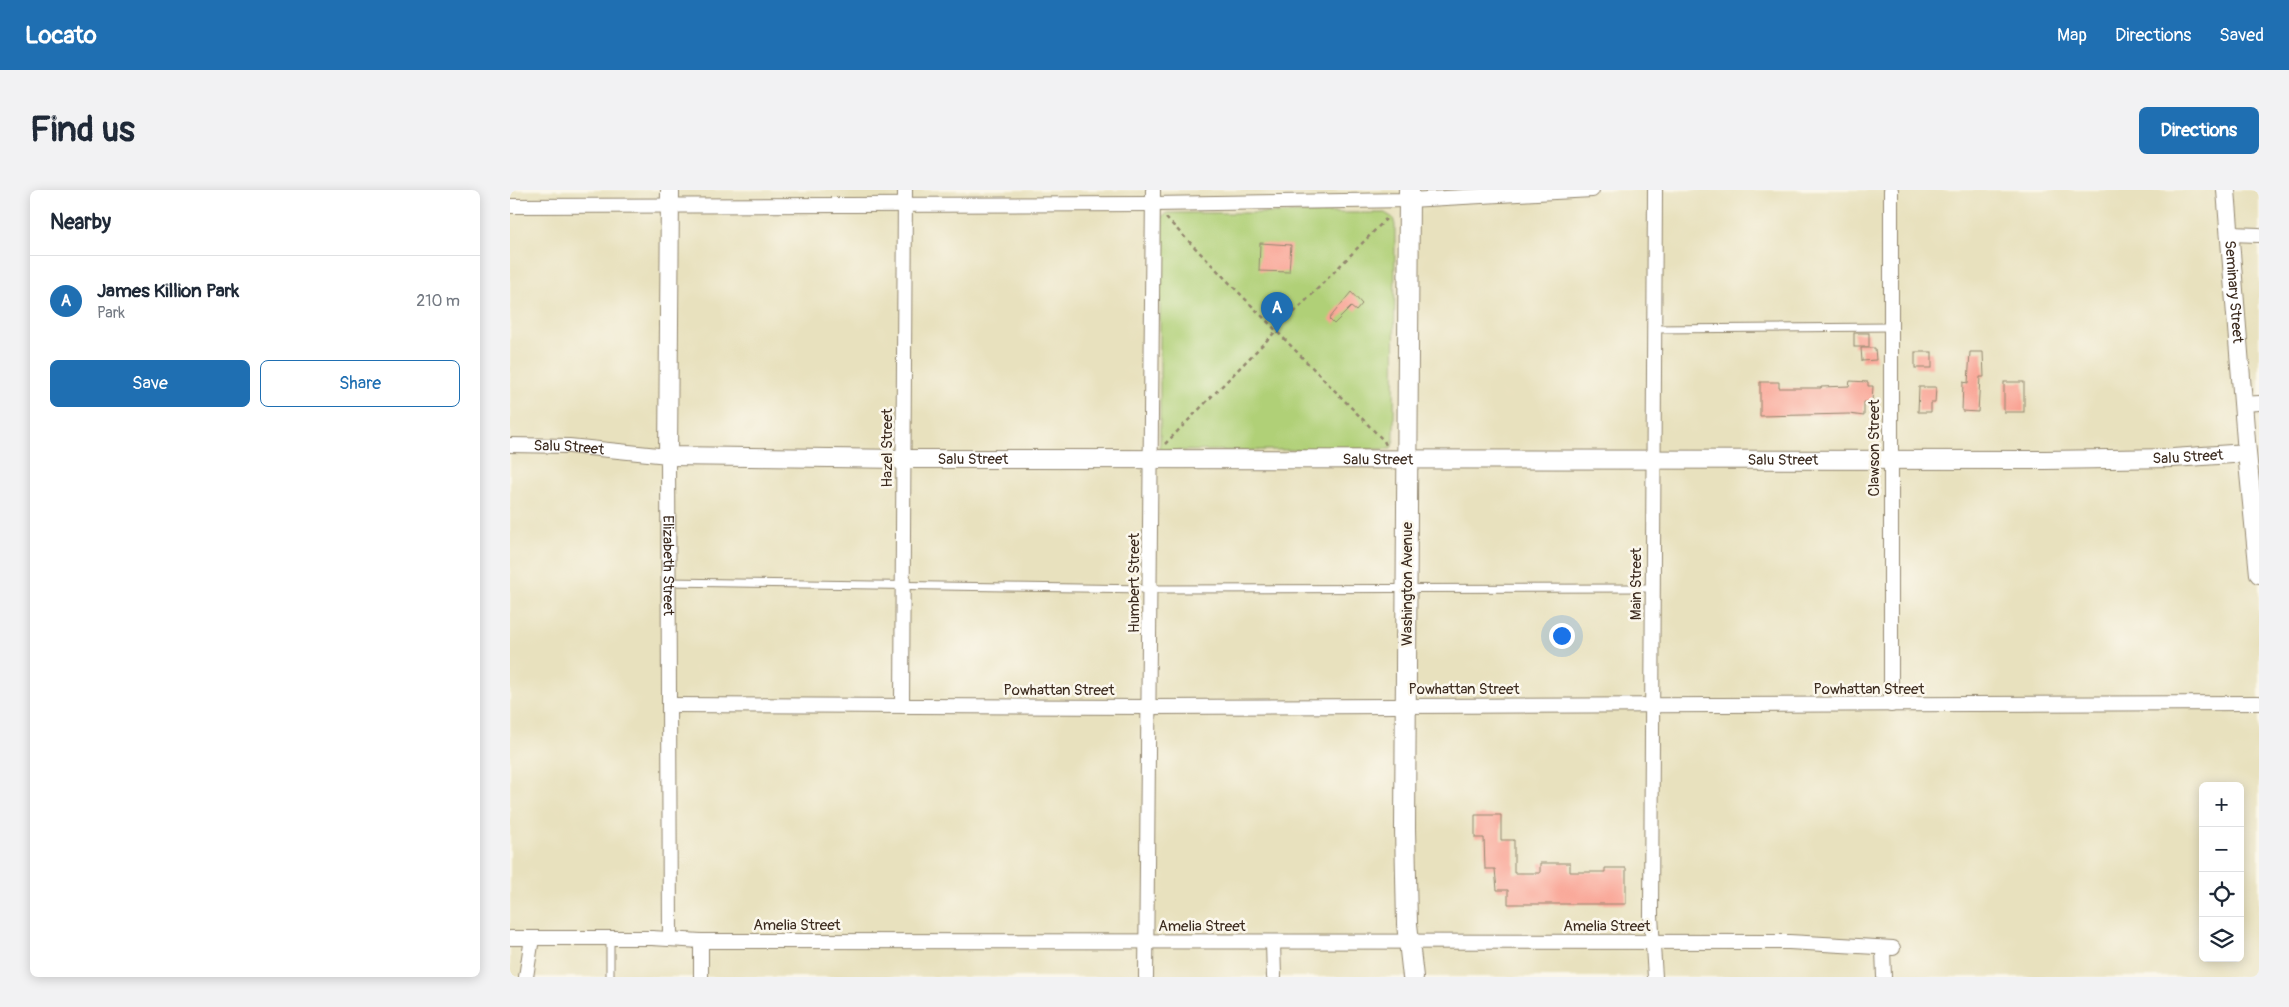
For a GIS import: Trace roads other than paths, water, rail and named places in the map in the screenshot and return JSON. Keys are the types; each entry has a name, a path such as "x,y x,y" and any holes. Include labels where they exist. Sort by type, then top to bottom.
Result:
{"main road":[{"name":"Washington Avenue","path":"1409,195 1405,866 1409,943 1413,977"}],"street":[{"name":"Hazel Street","path":"902,705 905,190"},
{"path":"510,206 670,198 905,205 1153,197 1409,195 1592,190"},
{"name":"Main Street","path":"1655,190 1652,588 1652,942 1655,977"},
{"name":"Clawson Street","path":"1891,190 1891,705"},
{"name":"Seminary Street","path":"2226,190 2251,404 2246,454 2259,574"},
{"name":"Humbert Street","path":"1146,977 1153,197"},
{"name":"Elizabeth Street","path":"670,198 668,456 670,939"},
{"path":"2230,234 2259,235"},
{"name":"Salu Street","path":"510,446 569,446 668,456 903,459 1890,460 2173,458 2246,454"},
{"name":"Powhattan Street","path":"669,705 1149,707 2259,702"},
{"name":"Amelia Street","path":"510,938 610,938 701,941 1798,943 1855,945 1888,949 1884,977"},
{"path":"526,977 532,938"},
{"path":"701,941 701,977"},
{"path":"1273,942 1274,977"}],"lane":[{"path":"1654,329 1890,328"},
{"path":"668,582 1150,590 1652,588"},
{"path":"610,938 610,977"}],"place":[{"name":"James Killion Park","path":"1277,333"}]}
